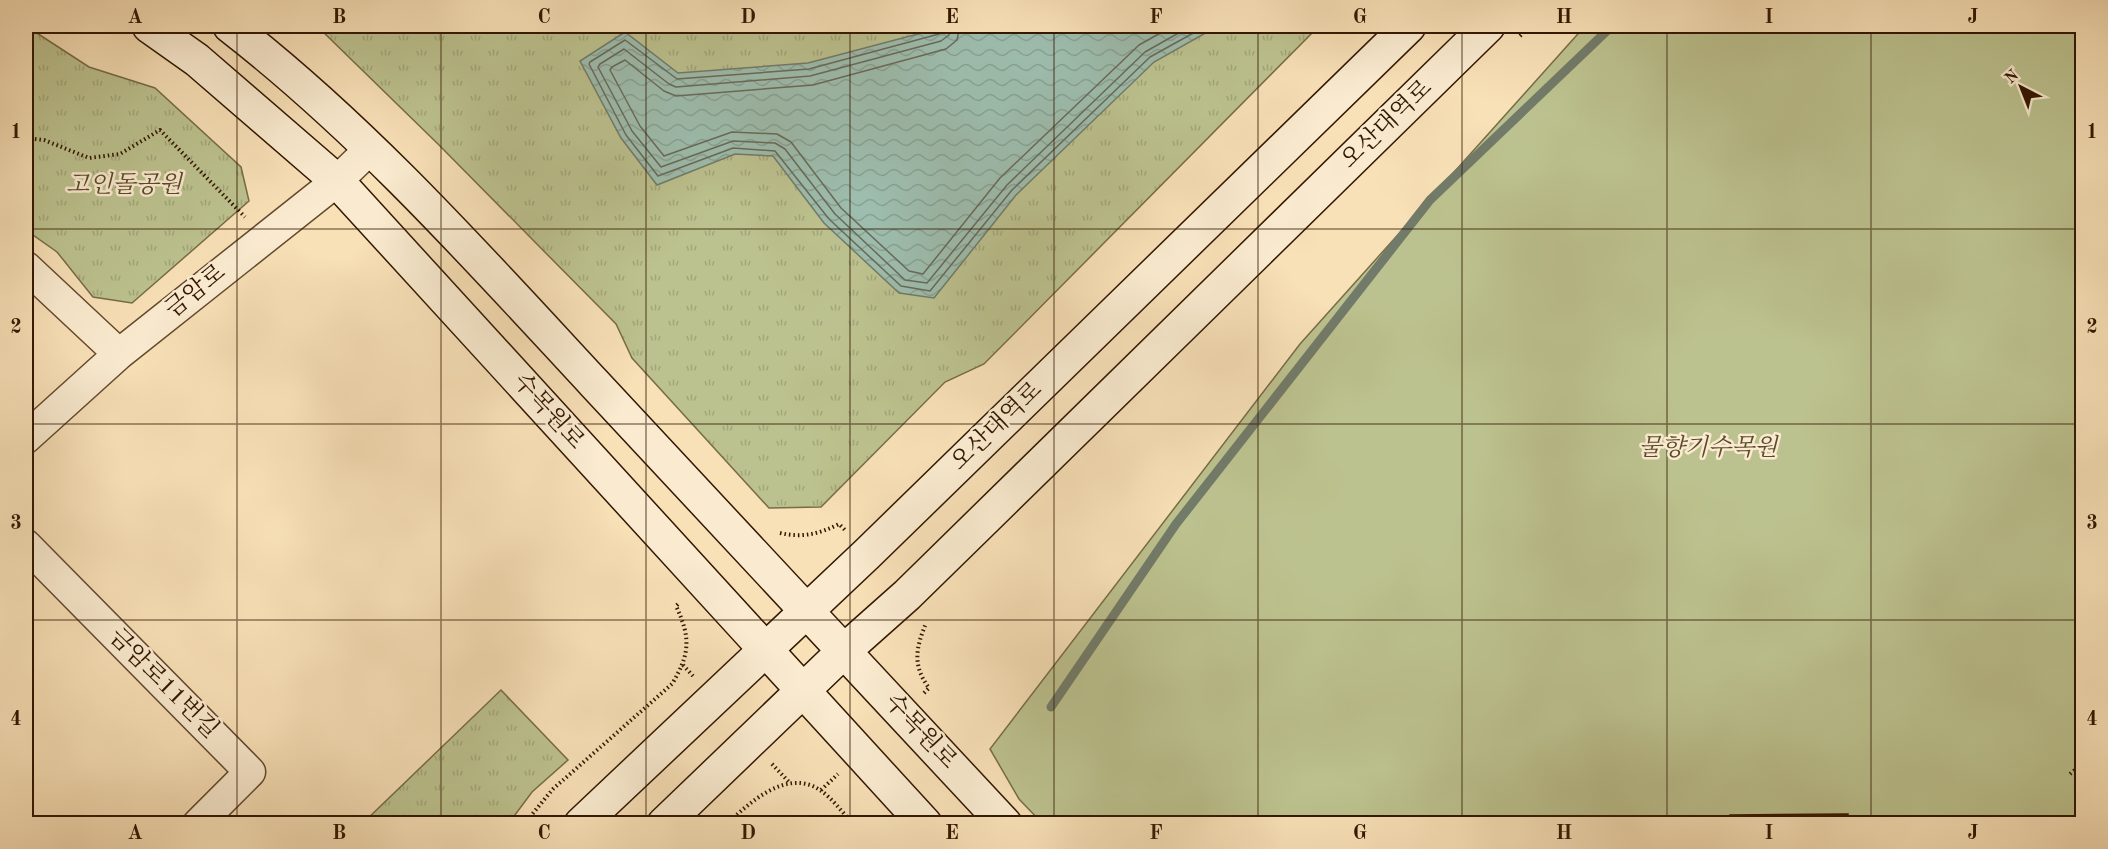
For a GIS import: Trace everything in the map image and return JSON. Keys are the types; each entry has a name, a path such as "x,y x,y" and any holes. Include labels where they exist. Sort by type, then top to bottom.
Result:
{"main road":[{"name":"수목원로","path":"148,26 197,60 337,181 925,824"},
{"name":"수목원로","path":"230,26 302,86 370,149 542,327 1005,824"},
{"name":"오산대역로","path":"581,824 807,611 1409,26"},
{"name":"오산대역로","path":"664,824 844,651 907,595 1488,26"}],"street":[{"name":"금암로","path":"26,438 119,354 337,181 370,149"},
{"path":"26,267 119,354"},
{"name":"금암로11번길","path":"26,545 250,772 198,824"}],"path":[{"path":"26,138 44,140 89,158 120,154 160,130 265,237"},
{"path":"772,528 780,533 796,536 825,531 839,524"},
{"path":"524,824 553,789 672,684 683,665 687,636 684,623 675,606"},
{"path":"2070,774 2082,764"},
{"path":"727,824 747,805 773,789 790,783 807,783 821,790 853,824"}],"green space":[{"name":"고인돌공원","path":"26,26 89,67 155,88 241,167 249,201 132,303 93,297 57,252 26,230"},
{"path":"317,26 1319,26 984,364 945,382 821,507 769,508 632,358 616,324 438,144"},
{"name":"물향기수목원","path":"1585,26 2082,26 2082,823 1042,823 1019,799 990,749 1300,344"},
{"path":"501,690 568,760 532,792 509,823 363,823"}],"water":[{"path":"948,26 1218,26 1154,62 1016,195 934,298 899,293 824,223 773,156 735,154 657,185 621,138 580,61 625,32 678,73 808,63"}],"building":[{"path":"1848,814 1848,824 1730,824 1730,815"}],"waterway":[{"path":"1051,707 1176,524 1430,200 1612,26"}]}
